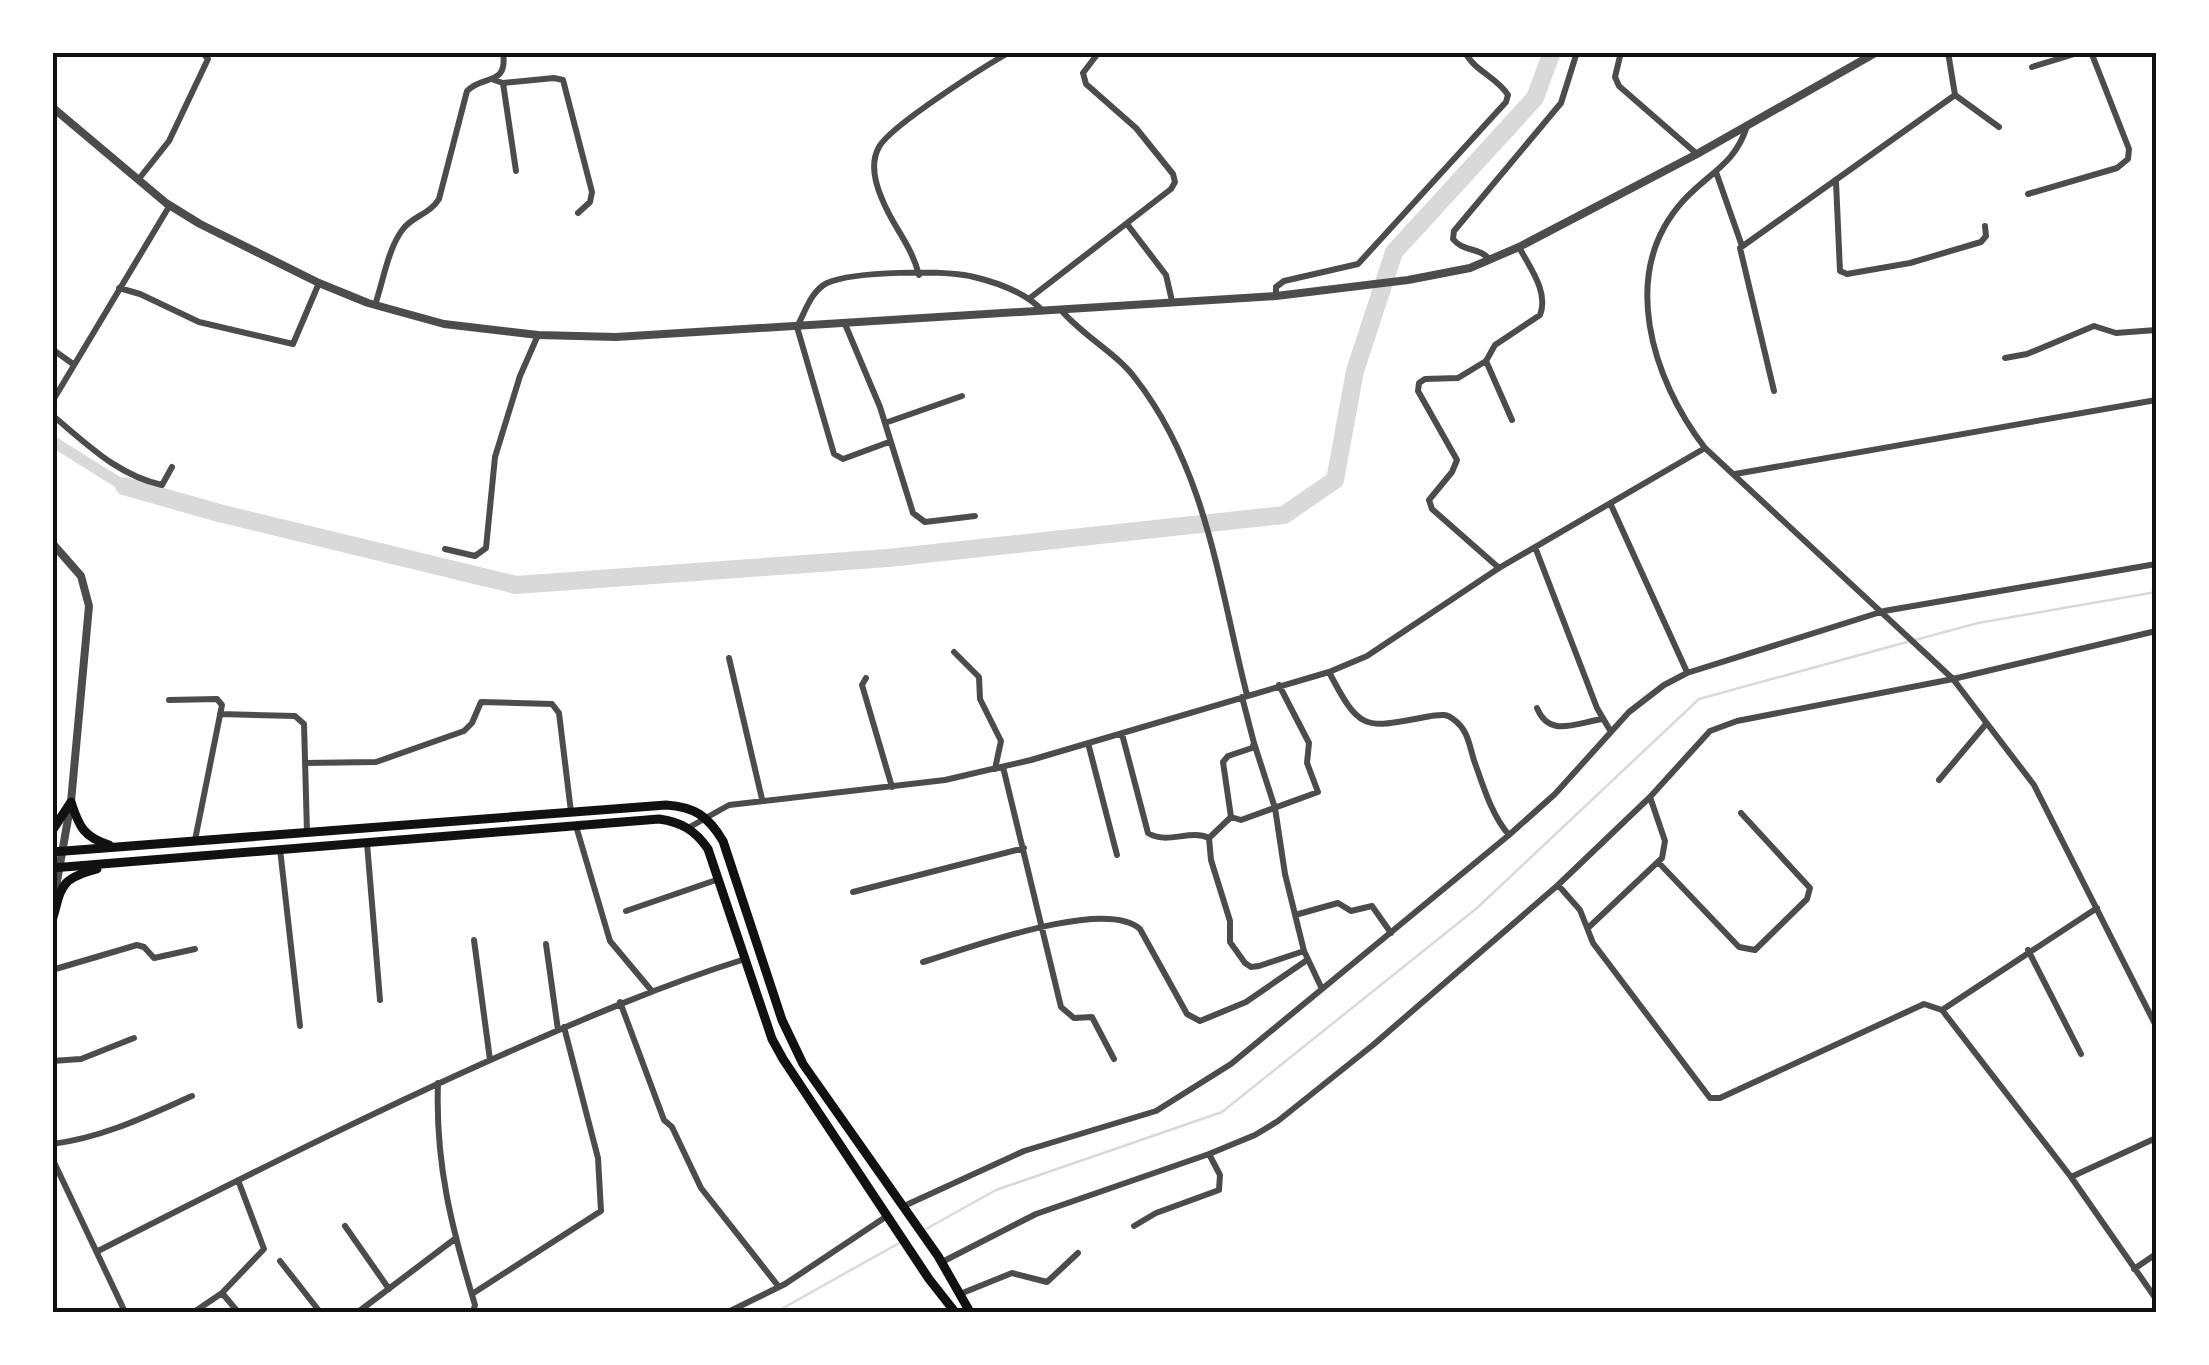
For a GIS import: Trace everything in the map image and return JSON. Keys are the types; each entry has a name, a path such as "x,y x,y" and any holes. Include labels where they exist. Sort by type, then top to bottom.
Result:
{"main road":[{"path":"52,831 71,802"},
{"path":"71,802 82,831 92,840 115,847"},
{"path":"57,852 666,804 690,807 706,817 723,841 791,1042 803,1064 940,1259 970,1312"},
{"path":"55,868 280,847 659,819 677,822 698,835 708,849 772,1039 783,1059 955,1312"},
{"path":"52,921 60,890 68,879 118,863"}],"street":[{"path":"138,180 176,128 208,59 202,52"},
{"path":"494,80 504,66 503,52"},
{"path":"919,275 913,252 882,200 874,157 888,135 1010,52"},
{"path":"1030,298 1171,189 1174,178 1136,128 1086,84 1083,73 1099,52"},
{"path":"1276,296 1276,287 1284,281 1358,264 1506,102 1504,88 1470,61 1465,52"},
{"path":"1490,261 1478,250 1460,247 1453,239 1454,230 1561,104 1577,52"},
{"path":"1621,52 1615,77 1619,86 1698,154"},
{"path":"54,108 170,205 319,283 375,305 444,324 538,335 632,336 1276,296 1408,280 1490,261 1519,247 1698,154 1877,52"},
{"path":"1948,52 1954,94 1999,127"},
{"path":"2032,67 2081,52"},
{"path":"2028,194 2117,168 2128,159 2129,149 2091,52"},
{"path":"375,305 399,235 409,223 434,208 439,199 467,91 474,84 494,80 503,84 562,80 592,192 590,202 578,213"},
{"path":"503,84 516,171"},
{"path":"1774,391 1739,254 1742,246 1954,94"},
{"path":"1748,125 1738,151 1684,200 1662,230 1652,252 1646,291 1648,322 1679,409 1705,448 1953,678 2034,785 2156,1026"},
{"path":"1716,172 1742,246"},
{"path":"1836,181 1840,271 1847,274 1910,263 1981,242 1986,236 1984,226"},
{"path":"52,402 170,205"},
{"path":"1127,224 1166,275 1172,301"},
{"path":"1500,568 1430,505 1457,460 1418,391 1425,379 1458,378 1486,361 1495,346 1544,310 1540,288 1519,247"},
{"path":"889,442 848,458 836,456 797,327 810,301 825,284 871,274 971,276 1030,298 1043,312"},
{"path":"119,288 199,322 293,344 319,283"},
{"path":"1062,310 1132,374 1172,434 1201,502 1254,743 1275,808 1295,916 1307,960 1322,989"},
{"path":"845,324 885,423 913,514 925,522 975,516"},
{"path":"2005,358 2027,354 2094,326 2116,333 2156,330"},
{"path":"445,548 475,556 486,548 496,457 520,376 538,335"},
{"path":"52,348 73,364"},
{"path":"1486,361 1512,420"},
{"path":"885,423 962,396"},
{"path":"1734,474 2156,400"},
{"path":"52,414 135,479 162,485 172,467"},
{"path":"688,828 729,805 945,780 999,768 1329,672 1367,656 1534,546 1705,448"},
{"path":"1611,505 1688,673"},
{"path":"52,543 81,576 89,606 71,802 57,852 52,910"},
{"path":"1534,546 1602,719 1611,732"},
{"path":"904,1206 1024,1151 1156,1111 1231,1064 1510,835 1554,794 1628,712 1664,685 1688,673 1884,612 2156,564"},
{"path":"940,1259 1036,1214 1209,1154 1255,1134 1302,1103 1558,885 1650,797 1710,731 1737,721 1953,678 2156,631"},
{"path":"954,652 978,677 980,700 1001,741 999,768 1024,848 1062,1006 1074,1018 1092,1017 1114,1058"},
{"path":"729,658 762,799"},
{"path":"1329,672 1349,710 1372,725 1442,714 1453,718 1468,737 1474,764 1499,824 1510,835"},
{"path":"866,678 862,685 892,787"},
{"path":"1231,817 1241,820 1314,796 1318,790 1307,762 1309,743 1279,685"},
{"path":"168,700 216,699 222,705 195,840"},
{"path":"305,763 376,762 464,732 481,702 552,704 558,713 571,812"},
{"path":"1537,708 1542,722 1552,727 1602,719"},
{"path":"220,714 295,716 304,724 307,832"},
{"path":"1939,780 1986,723"},
{"path":"1122,734 1148,833 1160,838 1200,834 1209,838"},
{"path":"1231,817 1223,762 1228,756 1249,750 1254,743"},
{"path":"1088,744 1117,855"},
{"path":"1588,929 1665,852 1665,840 1650,797"},
{"path":"1658,862 1739,947 1755,950 1807,899 1810,888 1741,813"},
{"path":"1209,838 1231,817"},
{"path":"576,826 610,941 651,990"},
{"path":"1209,838 1211,860 1230,921 1230,942 1245,963 1260,966 1304,951"},
{"path":"367,843 380,1000"},
{"path":"280,847 300,1026"},
{"path":"853,892 1024,848"},
{"path":"626,911 720,879"},
{"path":"1558,885 1580,910 1604,958 1706,1093 1715,1099 1924,1004 1942,1010 2071,1177 2156,1299"},
{"path":"1295,916 1338,903 1351,911 1372,906 1391,934"},
{"path":"1942,1010 2096,908"},
{"path":"923,962 1042,927 1092,917 1137,925 1186,1012 1197,1021 1246,1002 1307,960"},
{"path":"474,940 490,1060"},
{"path":"472,1294 601,1211 598,1158 561,1028 546,944"},
{"path":"52,970 137,945 154,958 195,949"},
{"path":"2028,950 2081,1054"},
{"path":"98,1251 254,1170 438,1083 620,1002 745,958"},
{"path":"620,1002 664,1120 672,1128 701,1188 779,1287"},
{"path":"52,1061 81,1060 134,1038"},
{"path":"438,1083 436,1135 456,1238 475,1305 473,1312"},
{"path":"52,1144 72,1142 126,1125 192,1096"},
{"path":"2071,1177 2156,1138"},
{"path":"1134,1226 1156,1212 1218,1190 1220,1174 1209,1154"},
{"path":"52,1158 125,1312"},
{"path":"194,1312 222,1293 264,1249 238,1180"},
{"path":"728,1312 779,1287 887,1216"},
{"path":"345,1226 389,1289"},
{"path":"358,1312 456,1238"},
{"path":"959,1294 1012,1273 1047,1282 1078,1253"},
{"path":"2134,1269 2156,1254"},
{"path":"280,1261 320,1312"},
{"path":"222,1293 238,1312"}],"waterway":[{"path":"124,486 516,585 888,558 1284,515 1335,480 1355,371 1394,252 1535,98 1552,52"},
{"path":"52,441 124,486"},
{"path":"1915,640 1978,623 2156,592"},
{"path":"926,1229 996,1190 1222,1112 1477,908 1699,699 1907,642"},
{"path":"776,1312 901,1242"}]}
